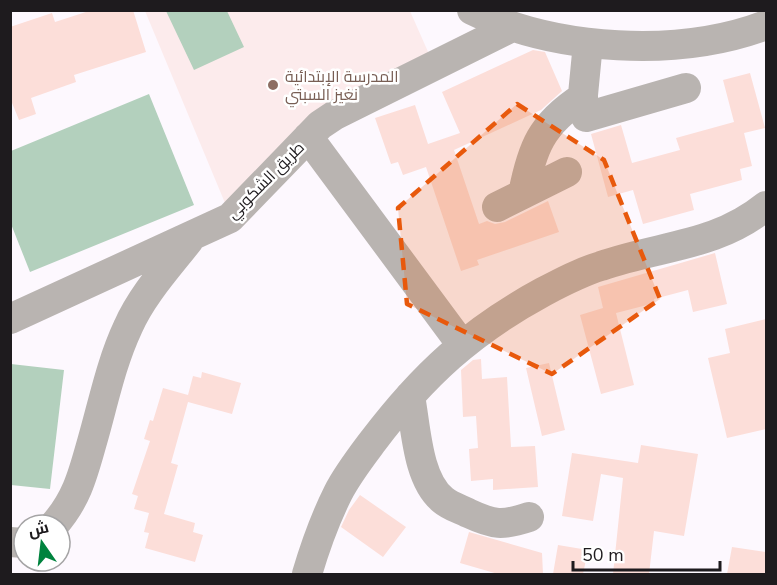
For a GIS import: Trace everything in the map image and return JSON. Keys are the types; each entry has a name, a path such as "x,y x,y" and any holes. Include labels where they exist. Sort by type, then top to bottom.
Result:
{"street":[{"path":"472,10 512,27 541,35 588,43 667,45 729,36 766,25"},
{"name":"طريق الشكوبي","path":"10,319 230,218 320,125 512,27"},
{"path":"588,43 582,105 586,117 686,88"},
{"path":"567,172 510,201 534,147 560,113 583,97"},
{"path":"308,137 462,345"},
{"path":"307,574 338,492 364,452 410,396 441,363 462,345 484,328 570,278 623,259 703,241 731,229 766,206"},
{"path":"63,513 76,494 113,367 128,326 140,306 193,235"},
{"path":"410,396 423,472 443,501 500,525 529,516"}],"highlighted area":[{"path":"517,104 604,160 660,299 552,374 407,304 398,208"}],"shaded area":[{"name":"المدرسة الإبتدائية نغيز السبتي","path":"145,11 410,11 429,54 225,203"}],"green space":[{"path":"166,11 227,11 244,47 194,70"},
{"path":"149,94 194,205 30,272 11,224 11,151"},
{"path":"11,364 64,370 50,489 11,485"}],"building":[{"path":"92,10 133,10 146,52 74,75 76,82 31,98 36,114 19,120 10,98 10,27 52,13 55,22"},
{"path":"533,50 545,52 562,91 541,110 454,150 479,224 487,221 495,224 505,222 548,201 559,232 477,260 479,265 461,271 426,167 403,175 398,162 391,164 375,118 415,105 428,144 460,133 442,92"},
{"path":"750,73 765,128 744,133 752,166 740,169 742,180 690,194 694,210 643,224 633,190 608,197 591,134 621,125 632,163 680,150 676,138 734,122 723,80"},
{"path":"715,253 727,304 693,312 688,290 654,299 655,303 616,313 634,385 601,394 580,315 603,308 598,287"},
{"path":"766,319 766,429 727,438 708,358 730,353 725,329"},
{"path":"481,359 482,379 507,377 511,447 535,446 538,487 493,490 493,479 471,481 469,449 478,448 476,416 463,417 461,370 473,360"},
{"path":"549,363 565,430 542,436 526,368"},
{"path":"202,372 241,383 232,414 188,402 171,463 178,465 164,514 195,523 193,532 203,535 195,562 145,548 149,533 144,532 149,513 134,509 138,496 132,494 150,441 144,439 150,420 153,421 163,388 188,395 193,376 201,378"},
{"path":"641,445 698,454 684,536 654,531 649,574 613,574 623,478 601,474 593,521 562,516 572,453 638,463"},
{"path":"360,495 406,527 383,557 341,527 349,510"},
{"path":"469,532 542,553 543,574 498,574 460,563"},
{"path":"558,545 588,550 583,574 553,574"},
{"path":"732,547 766,552 766,574 727,574"}],"place":[{"name":"المدرسة الإبتدائية نغيز السبتي","path":"273,85"}]}
